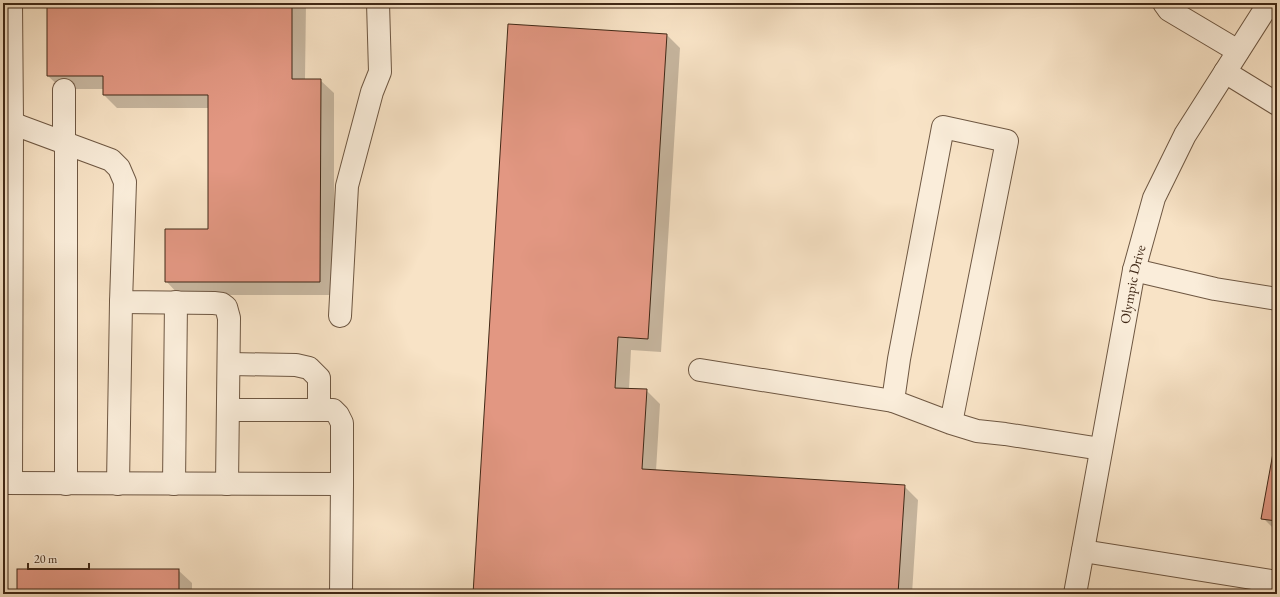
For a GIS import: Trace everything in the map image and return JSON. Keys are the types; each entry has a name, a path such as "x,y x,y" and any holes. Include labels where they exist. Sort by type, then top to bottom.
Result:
{"lane":[{"path":"10,3 10,122 12,132 7,483 342,484"},
{"path":"340,316 347,186 372,92 380,72 378,3"},
{"path":"1164,3 1169,10 1238,51"},
{"name":"Olympic Drive","path":"1075,594 1134,270 1154,198 1185,135 1269,3"},
{"path":"1225,72 1277,104"},
{"path":"64,90 66,143 66,484"},
{"path":"10,122 111,160 120,168 125,182 121,302 118,484"},
{"path":"893,401 906,321 943,127 1007,141 951,423"},
{"path":"1134,270 1215,289 1277,298"},
{"path":"121,302 222,304 226,307 229,318 226,484"},
{"path":"174,484 176,302"},
{"path":"229,364 296,365 309,368 319,378 319,410"},
{"path":"700,370 893,401 951,423 977,431 1101,448"},
{"path":"228,410 333,410 338,415 342,423 341,594"},
{"path":"1083,551 1277,582"}],"building":[{"path":"47,3 292,3 292,79 321,79 320,282 165,282 165,229 208,229 208,95 103,95 103,76 47,76"},
{"path":"508,24 667,34 648,339 618,337 615,388 647,389 642,469 905,485 898,594 473,594"},
{"path":"1277,431 1277,521 1261,519"},
{"path":"17,569 179,569 179,594 17,594"}]}
